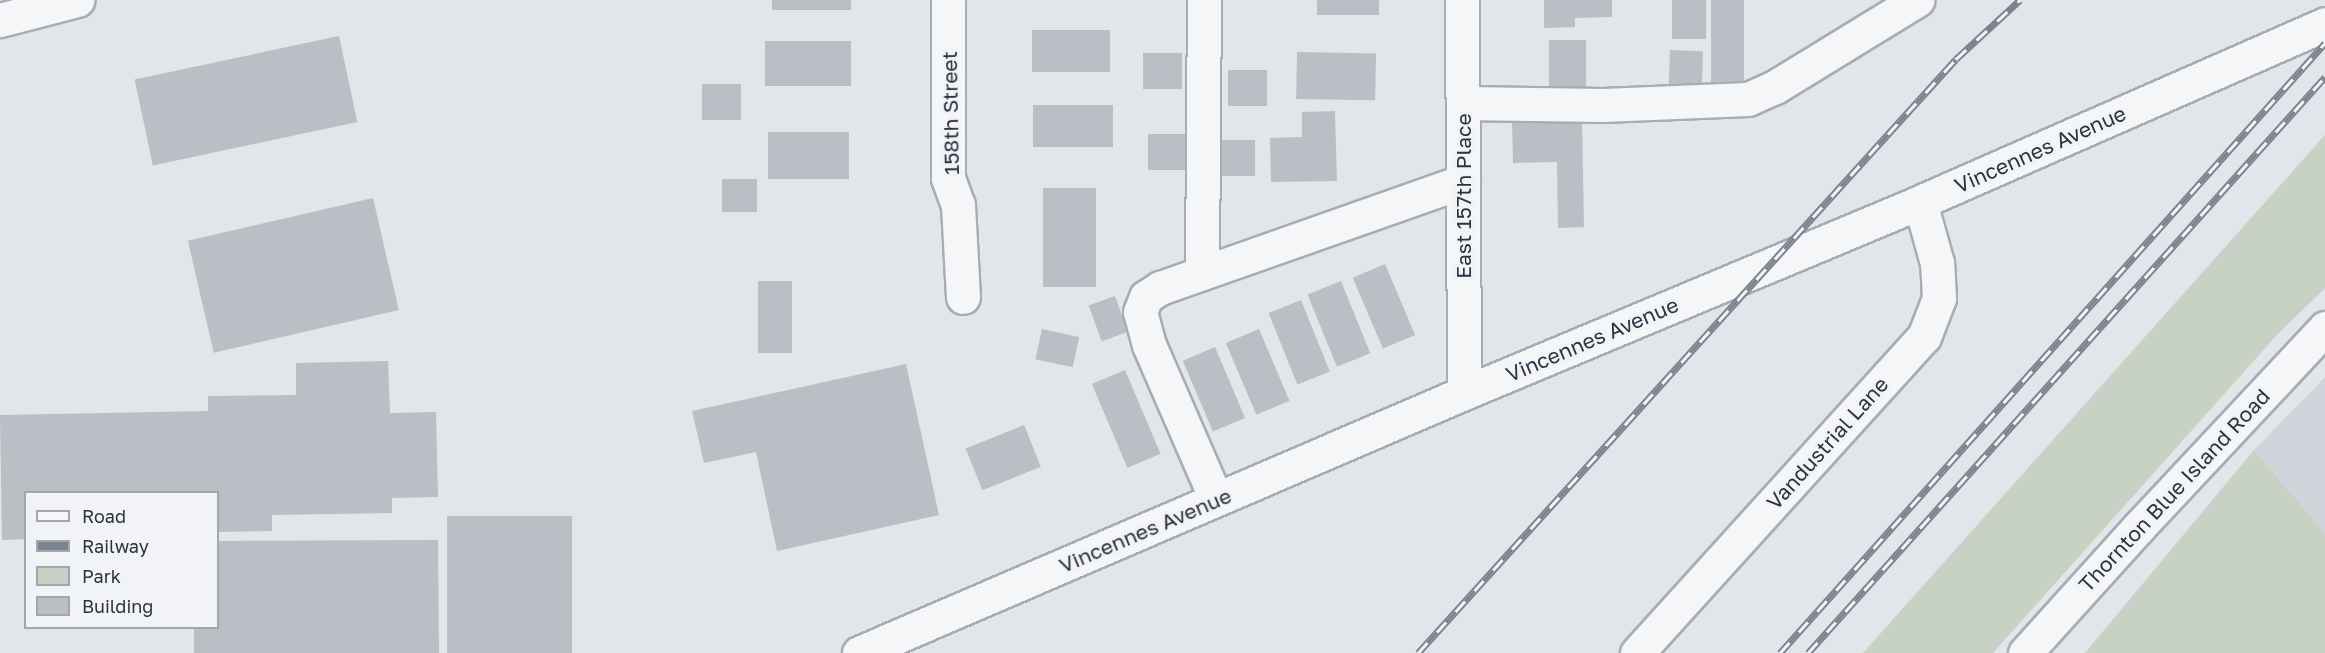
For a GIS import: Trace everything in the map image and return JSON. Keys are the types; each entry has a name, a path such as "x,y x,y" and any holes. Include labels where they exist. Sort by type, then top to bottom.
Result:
{"street":[{"path":"0,20 77,0"},
{"name":"158th Street","path":"948,0 948,178 958,205 963,297"},
{"path":"1202,273 1204,0"},
{"name":"East 157th Place","path":"1462,0 1464,393"},
{"path":"1463,103 1603,105 1748,99 1775,87 1917,0"},
{"name":"Vincennes Avenue","path":"860,653 1464,393 1920,202 2325,24"},
{"path":"1216,499 1149,345 1140,312 1146,297 1160,288 1463,181"},
{"name":"Vandustrial Lane","path":"1637,653 1924,337 1939,298 1937,263 1920,202"},
{"name":"Thornton Blue Island Road","path":"2025,653 2325,328"}],"shaded area":[{"path":"2325,377 2325,533 2254,450"}],"green space":[{"path":"2325,135 2325,288 2276,336 1993,653 1863,653"},
{"path":"2254,450 2325,533 2325,653 2085,653"}],"building":[{"path":"772,0 851,0 851,10 772,10"},
{"path":"1317,0 1379,0 1379,15 1317,15"},
{"path":"1544,0 1612,0 1612,17 1575,18 1575,27 1544,28"},
{"path":"1672,0 1706,0 1706,39 1672,39"},
{"path":"1711,0 1744,0 1744,89 1711,89"},
{"path":"1032,30 1110,30 1110,72 1032,72"},
{"path":"339,36 357,122 153,166 135,79"},
{"path":"1549,40 1586,40 1586,89 1549,89"},
{"path":"765,41 851,41 851,86 765,86"},
{"path":"1670,50 1703,51 1702,87 1669,86"},
{"path":"1297,52 1376,53 1375,100 1296,99"},
{"path":"1143,53 1182,53 1182,89 1143,89"},
{"path":"1228,70 1267,70 1267,106 1228,106"},
{"path":"702,84 741,84 741,120 702,120"},
{"path":"1033,105 1113,105 1113,147 1033,147"},
{"path":"1335,111 1337,181 1271,182 1270,138 1302,137 1302,112"},
{"path":"1582,119 1584,227 1558,228 1557,162 1513,163 1512,120"},
{"path":"768,132 849,132 849,179 768,179"},
{"path":"1148,134 1187,134 1187,170 1148,170"},
{"path":"1217,140 1255,140 1255,176 1217,176"},
{"path":"722,179 757,179 757,212 722,212"},
{"path":"1043,188 1096,188 1096,287 1043,287"},
{"path":"373,198 399,310 214,353 188,241"},
{"path":"1385,264 1415,335 1383,349 1353,278"},
{"path":"758,281 792,281 792,353 758,353"},
{"path":"1341,281 1370,353 1337,367 1308,294"},
{"path":"1115,296 1128,332 1102,341 1089,306"},
{"path":"1301,300 1330,371 1297,385 1269,313"},
{"path":"1042,329 1079,337 1073,367 1036,359"},
{"path":"1259,329 1289,401 1256,415 1226,343"},
{"path":"1215,347 1245,418 1213,432 1183,361"},
{"path":"388,361 390,413 436,412 438,497 392,498 392,513 272,515 272,531 219,532 219,491 24,491 24,539 2,540 0,415 208,411 208,396 296,395 296,363"},
{"path":"906,364 939,515 777,551 756,452 704,463 692,411"},
{"path":"1125,370 1161,454 1127,468 1092,384"},
{"path":"1024,425 1041,467 982,490 966,449"},
{"path":"447,516 572,516 572,653 447,653"},
{"path":"438,540 439,653 194,653 194,629 219,629 219,541"}],"railway":[{"path":"1418,653 1956,59 2020,0"},
{"path":"1780,653 2325,43"},
{"path":"1808,653 2325,77"}]}
